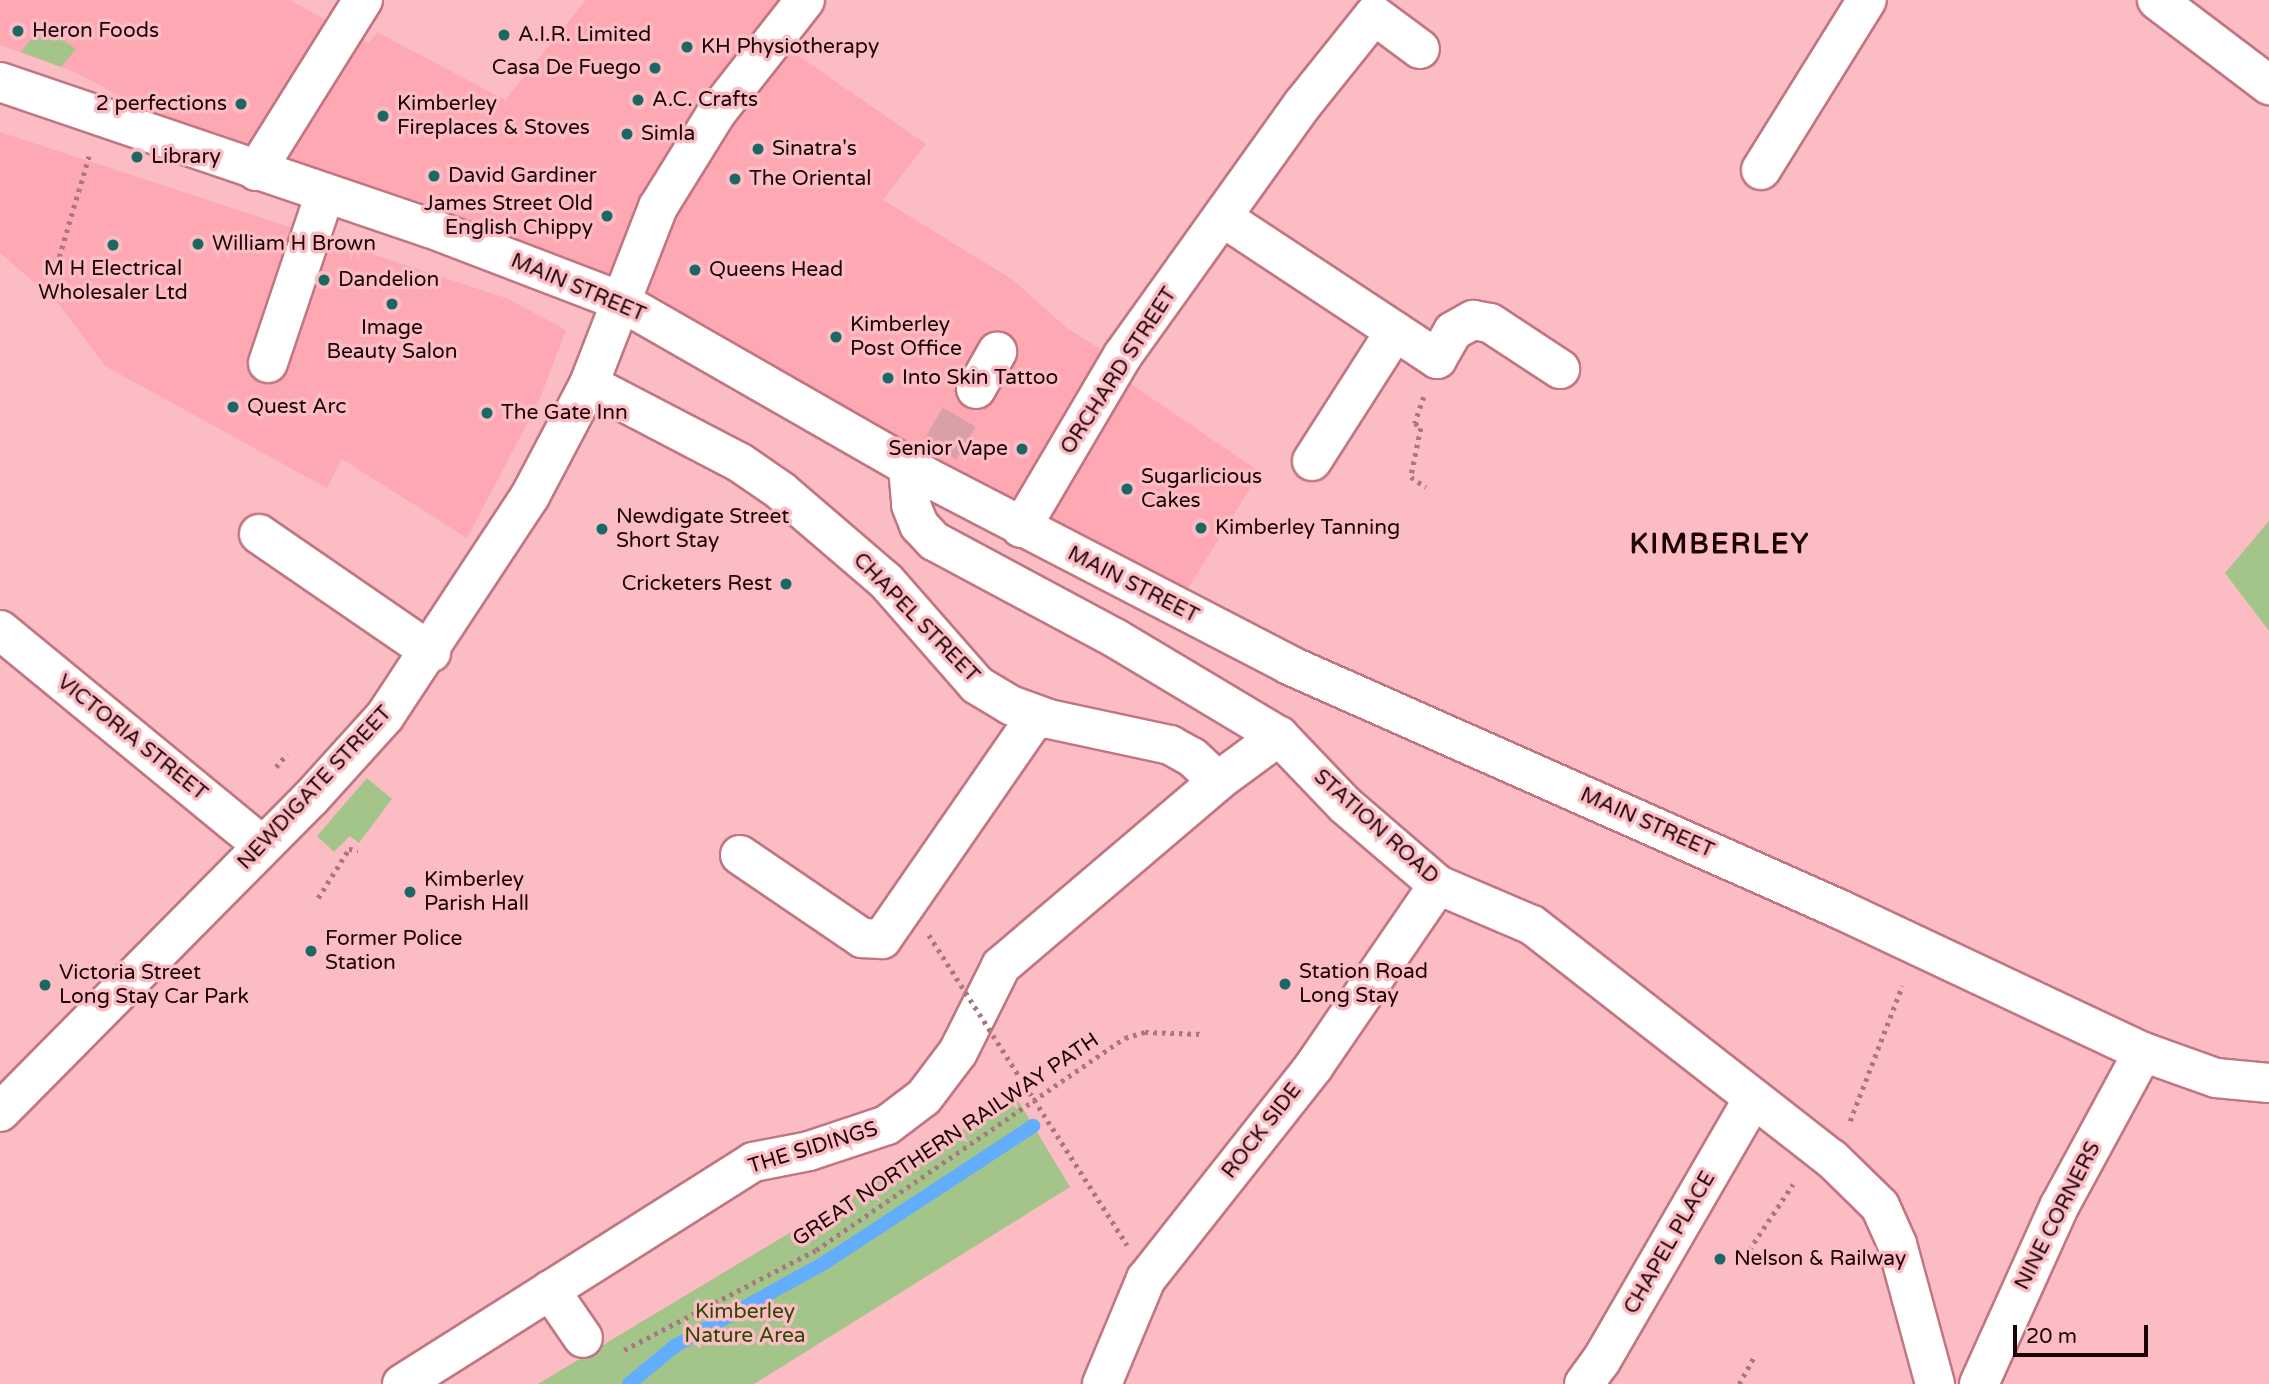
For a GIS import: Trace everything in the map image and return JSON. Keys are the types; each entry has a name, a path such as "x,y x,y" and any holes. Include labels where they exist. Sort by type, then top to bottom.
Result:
{"street":[{"path":"256,171 363,0"},
{"name":"NEWDIGATE STREET","path":"0,1112 352,755 431,652 530,496 589,384 618,300 658,207 717,113 805,0"},
{"path":"1761,170 1867,0"},
{"path":"2157,0 2269,85"},
{"name":"ORCHARD STREET","path":"1021,528 1124,355 1302,105 1374,15 1420,49"},
{"name":"MAIN STREET","path":"0,82 430,228 618,300 924,464 1021,528 1289,666 1839,909 2143,1052 2216,1078 2269,1083"},
{"path":"268,363 325,194"},
{"path":"1222,217 1437,359 1453,331 1473,320 1490,323 1560,369"},
{"path":"1312,461 1395,331"},
{"path":"976,389 997,352"},
{"name":"CHAPEL STREET","path":"589,384 739,462 781,491 886,581 977,685 1010,705 1037,715 1170,745 1192,757 1218,781"},
{"name":"STATION ROAD","path":"924,464 911,505 919,525 934,541 1115,638 1279,736 1345,805 1438,885 1532,925 1817,1148 1880,1206 1897,1244 1935,1384"},
{"path":"259,534 431,652"},
{"name":"VICTORIA STREET","path":"0,630 263,846"},
{"path":"740,855 862,938 882,939 1037,715"},
{"name":"THE SIDINGS","path":"402,1384 753,1162 849,1139 887,1125 924,1097 958,1052 1001,966 1218,781 1279,736"},
{"name":"ROCK SIDE","path":"1101,1384 1146,1279 1314,1066 1438,885"},
{"name":"NINE CORNERS","path":"1979,1384 2060,1205 2143,1052"},
{"name":"CHAPEL PLACE","path":"1584,1384 1601,1361 1753,1099"},
{"path":"550,1290 583,1338"}],"path":[{"path":"59,257 100,118"},
{"path":"80,186 89,188"},
{"path":"1426,487 1411,477 1421,428 1415,423 1437,359"},
{"path":"276,767 286,754"},
{"path":"318,898 349,849 358,850"},
{"path":"929,934 1127,1245"},
{"path":"1848,1127 1894,1007"},
{"name":"GREAT NORTHERN RAILWAY PATH","path":"621,1352 816,1250 1125,1038 1145,1032 1203,1034"},
{"path":"1749,1250 1817,1148"},
{"path":"1739,1384 1754,1357"}],"shaded area":[{"path":"0,0 289,0 369,43 377,32 505,100 586,0 782,0 760,29 926,144 883,200 1013,280 1068,329 1101,349 1091,368 1131,384 1260,472 1184,595 651,302 166,121 75,72 0,45"},
{"path":"0,132 506,298 566,330 539,401 467,538 342,459 327,488 105,366 58,303 0,253"}],"green space":[{"path":"42,25 76,49 61,67 21,52"},
{"path":"2269,521 2269,631 2225,573"},
{"path":"367,778 392,799 359,843 350,836 334,852 317,836"},
{"name":"Kimberley Nature Area","path":"1016,1097 1070,1187 754,1384 538,1384"}],"waterway":[{"path":"629,1384 675,1346 826,1262 1033,1126"}],"tunnel":[{"path":"940,450 976,389"}],"place":[{"name":"Heron Foods","path":"18,31"},
{"name":"A.I.R. Limited","path":"504,35"},
{"name":"KH Physiotherapy","path":"687,47"},
{"name":"Casa De Fuego","path":"655,68"},
{"name":"A.C. Crafts","path":"638,100"},
{"name":"2 perfections","path":"241,104"},
{"name":"Kimberley Fireplaces & Stoves","path":"383,116"},
{"name":"Simla","path":"627,134"},
{"name":"Sinatra's","path":"758,149"},
{"name":"Library","path":"137,157"},
{"name":"David Gardiner","path":"434,176"},
{"name":"The Oriental","path":"735,179"},
{"name":"James Street Old English Chippy","path":"607,216"},
{"name":"William H Brown","path":"198,244"},
{"name":"M H Electrical Wholesaler Ltd","path":"113,245"},
{"name":"Queens Head","path":"695,270"},
{"name":"Dandelion","path":"324,280"},
{"name":"Image Beauty Salon","path":"392,304"},
{"name":"Kimberley Post Office","path":"836,337"},
{"name":"Into Skin Tattoo","path":"888,378"},
{"name":"Quest Arc","path":"233,407"},
{"name":"The Gate Inn","path":"487,413"},
{"name":"Senior Vape","path":"1022,449"},
{"name":"Sugarlicious Cakes","path":"1127,489"},
{"name":"Kimberley Tanning","path":"1201,528"},
{"name":"Newdigate Street Short Stay","path":"602,529"},
{"name":"Cricketers Rest","path":"786,584"},
{"name":"Kimberley Parish Hall","path":"410,892"},
{"name":"Former Police Station","path":"311,951"},
{"name":"Station Road Long Stay","path":"1285,984"},
{"name":"Victoria Street Long Stay Car Park","path":"45,985"},
{"name":"Nelson & Railway","path":"1720,1259"}],"district":[{"name":"KIMBERLEY","path":"1720,544"}]}
